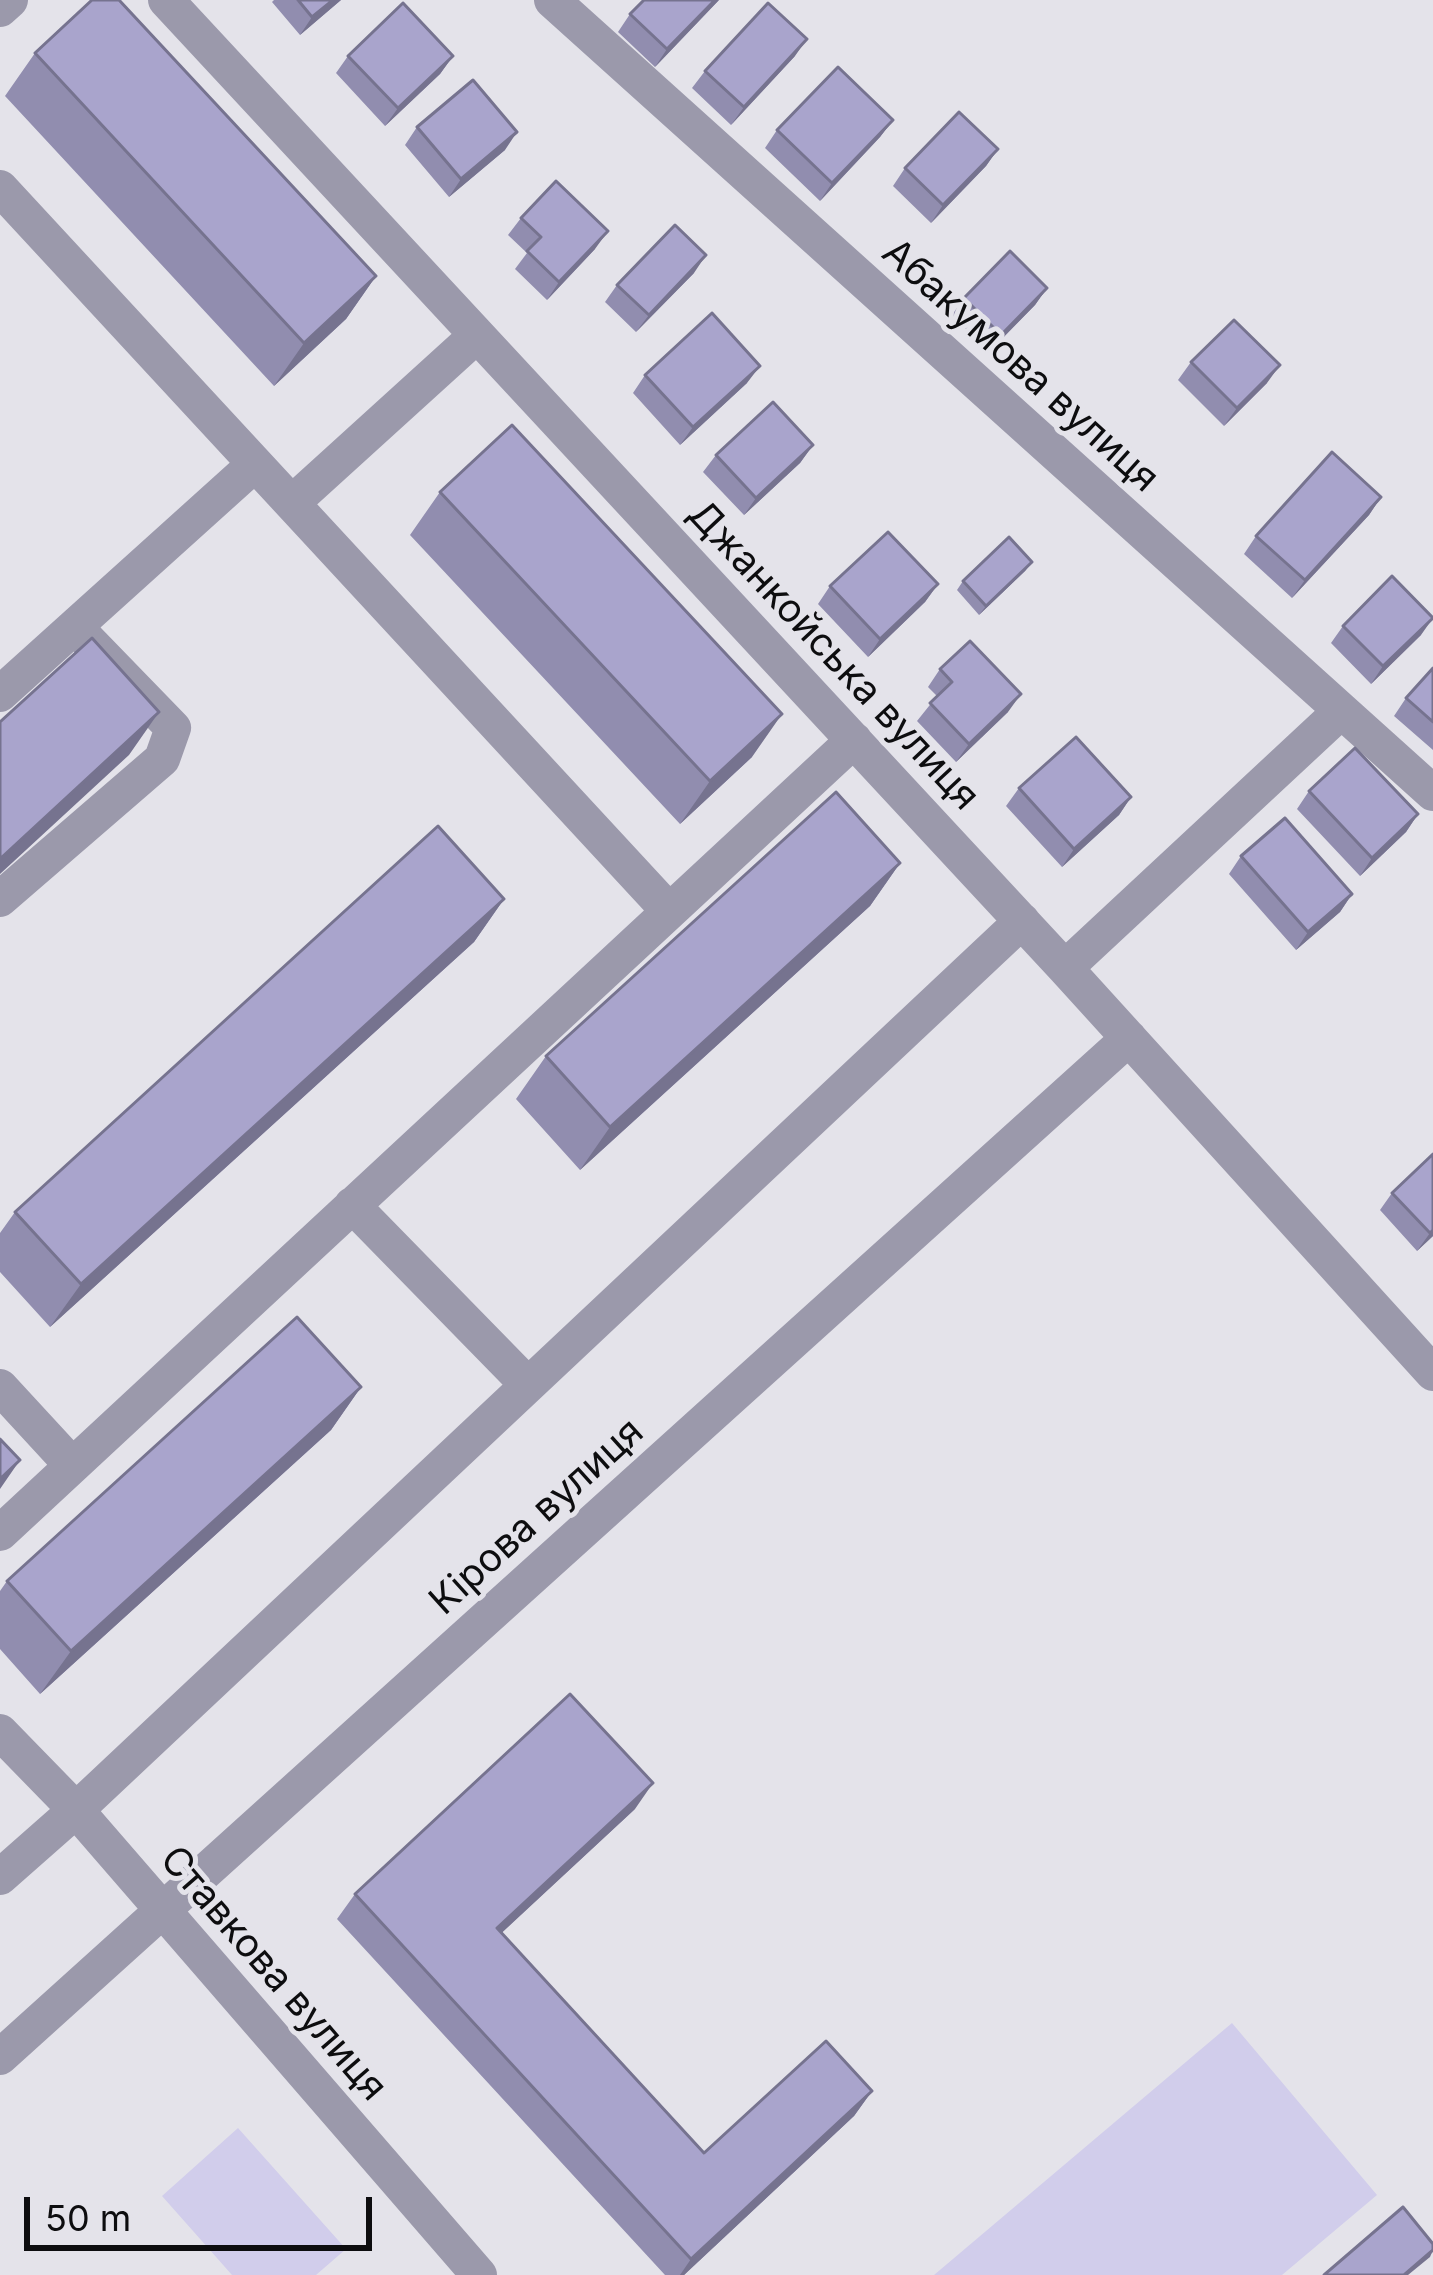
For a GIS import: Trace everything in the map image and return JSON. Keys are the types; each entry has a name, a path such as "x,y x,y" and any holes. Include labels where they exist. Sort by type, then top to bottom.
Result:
{"street":[{"path":"0,9 10,0"},
{"name":"Джанкойська вулиця","path":"166,0 1022,921 1433,1373"},
{"name":"Абакумова вулиця","path":"552,0 1433,793"},
{"path":"0,188 669,911"},
{"path":"292,503 477,335"},
{"path":"0,694 255,464"},
{"path":"0,899 162,759 173,728 75,627"},
{"path":"1065,968 1340,712"},
{"path":"0,1533 854,740"},
{"path":"0,1877 1022,921"},
{"name":"Кірова вулиця","path":"0,2056 1129,1038"},
{"path":"352,1205 528,1385"},
{"path":"0,1387 70,1464"},
{"name":"Ставкова вулиця","path":"0,1732 76,1810 479,2275"}],"shaded area":[{"path":"1232,2023 1377,2195 1282,2275 934,2275"},
{"path":"238,2128 346,2249 316,2275 232,2275 162,2196"}],"building":[{"path":"92,0 119,0 376,276 304,343 35,53"},
{"path":"298,0 333,0 312,17"},
{"path":"644,0 715,0 667,49 630,14"},
{"path":"403,3 453,56 398,108 348,56"},
{"path":"768,3 807,39 744,107 705,71"},
{"path":"838,67 893,120 832,183 777,130"},
{"path":"473,80 517,132 461,179 417,127"},
{"path":"959,112 998,149 943,205 905,168"},
{"path":"556,181 608,231 559,282 527,251 541,237 521,218"},
{"path":"675,225 706,255 649,315 617,285"},
{"path":"1010,251 1047,288 1001,335 964,298"},
{"path":"712,313 760,366 693,427 645,375"},
{"path":"1234,320 1280,365 1237,408 1191,362"},
{"path":"773,402 813,445 756,498 716,455"},
{"path":"512,425 782,714 710,781 440,492"},
{"path":"1332,452 1381,497 1305,580 1256,536"},
{"path":"888,532 938,584 880,639 830,586"},
{"path":"1009,537 1032,562 986,606 963,581"},
{"path":"1392,576 1433,618 1383,666 1343,626"},
{"path":"92,638 159,712 0,859 0,722"},
{"path":"970,641 1021,694 969,744 930,703 952,682 940,669"},
{"path":"1433,668 1433,722 1406,698"},
{"path":"1076,737 1131,797 1074,849 1019,788"},
{"path":"1355,748 1418,814 1372,858 1309,791"},
{"path":"836,792 900,863 610,1127 546,1056"},
{"path":"1285,818 1352,894 1308,932 1241,856"},
{"path":"438,826 504,899 81,1284 15,1212"},
{"path":"1433,1154 1433,1230 1430,1233 1392,1193"},
{"path":"297,1317 361,1387 71,1651 7,1581"},
{"path":"0,1439 20,1460 0,1479"},
{"path":"570,1694 653,1783 497,1928 704,2153 826,2041 872,2091 691,2259 355,1894"},
{"path":"1403,2207 1433,2244 1433,2250 1404,2275 1324,2275"}]}
